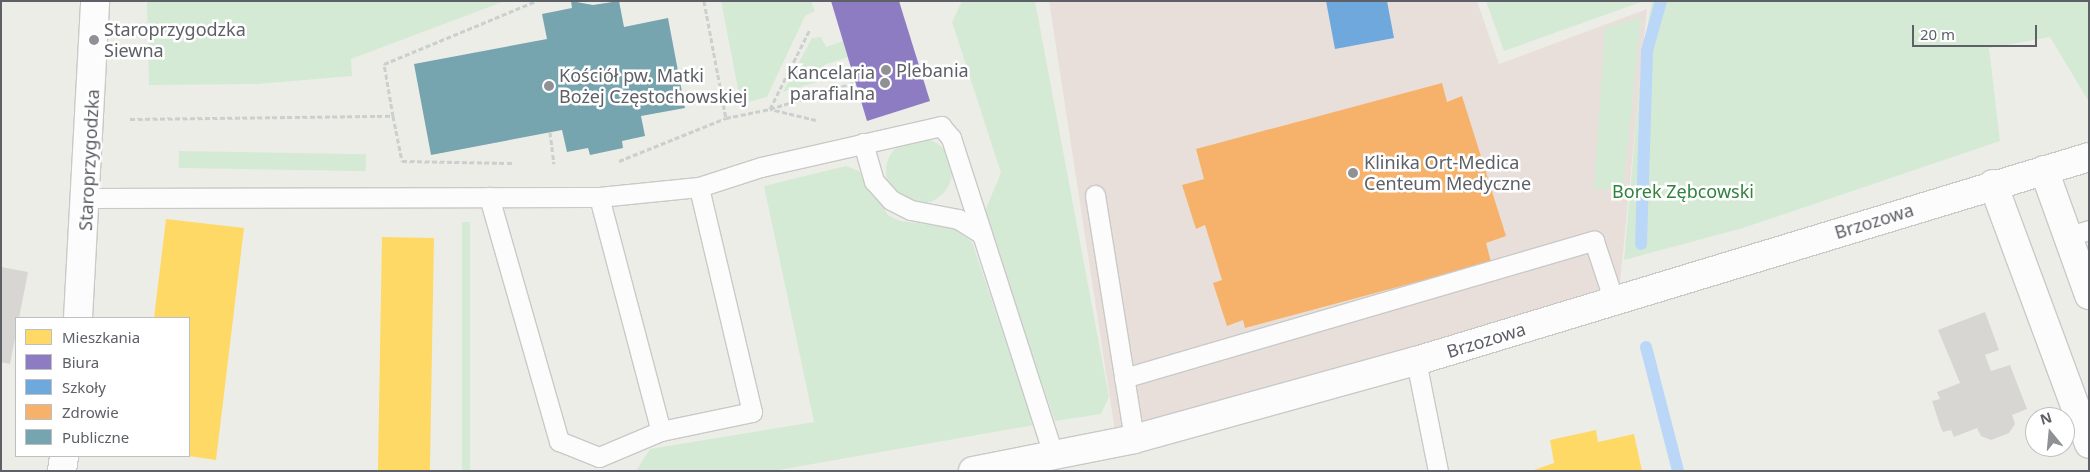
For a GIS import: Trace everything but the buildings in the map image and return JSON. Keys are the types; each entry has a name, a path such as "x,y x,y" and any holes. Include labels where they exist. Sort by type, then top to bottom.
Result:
{"street":[{"name":"Staroprzygodzka","path":"78,317 87,198 95,1"},
{"name":"Brzozowa","path":"973,471 1134,439 1416,361 1993,184 2089,157"},
{"path":"2044,170 2077,234 2089,295"},
{"path":"1993,184 2089,444"},
{"path":"62,471 64,457"}],"lane":[{"path":"87,198 599,197 699,187 863,143 941,126 951,138 1054,456"},
{"path":"863,143 874,181 891,200 911,210 958,219 982,234"},
{"path":"489,197 559,441 600,464 661,430 752,412 699,187"},
{"path":"1095,194 1134,439"},
{"path":"599,197 661,430"},
{"path":"1124,378 1594,241 1614,301"},
{"path":"1416,361 1438,471"}],"path":[{"path":"515,163 402,161 384,64 536,1"},
{"path":"704,1 726,118"},
{"path":"770,109 810,30"},
{"path":"612,164 726,118 770,109 856,82"},
{"path":"770,109 823,122"},
{"path":"130,120 393,116"},
{"path":"550,132 556,164"},
{"path":"544,163 565,164"}],"shaded area":[{"name":"Klinika Ort-Medica Centeum Medyczne","path":"1049,1 1477,1 1499,64 1647,9 1620,283 1116,438"}],"green space":[{"path":"147,1 505,1 351,59 352,76 257,84 149,85"},
{"path":"721,1 811,1 815,11 805,16 767,97 741,104"},
{"path":"962,1 1035,1 1109,397 1101,414 1055,421 984,213 1001,173 952,22"},
{"path":"1486,1 1644,1 1504,51"},
{"name":"Borek Zębcowski","path":"1652,1 2089,1 2089,102 2050,37 1989,48 2000,141 1743,228 1624,260 1642,57"},
{"path":"1641,17 1623,189 1594,189 1605,28"},
{"path":"821,37 826,47 843,41 848,57 824,65 826,73 815,77 817,82 783,92 812,38"},
{"path":"919,138 932,141 942,148 949,158 952,171 949,184 942,194 932,201 919,204 906,201 896,194 889,184 886,171 889,158 896,148 906,141"},
{"path":"179,151 366,154 366,171 179,168"},
{"path":"846,166 859,171 888,215 900,221 952,227 972,242 1034,425 773,471 636,471 650,449 814,422 764,186"},
{"path":"462,222 470,222 470,471 462,471"}],"waterway":[{"path":"1641,244 1647,51 1661,1"},
{"path":"1646,347 1678,471"}],"place":[{"name":"Staroprzygodzka Siewna","path":"94,40"},
{"name":"Plebania","path":"886,70"},
{"name":"Kancelaria parafialna","path":"885,83"},
{"name":"Kościół pw. Matki Bożej Częstochowskiej","path":"549,86"},
{"name":"Klinika Ort-Medica Centeum Medyczne","path":"1353,173"}]}
